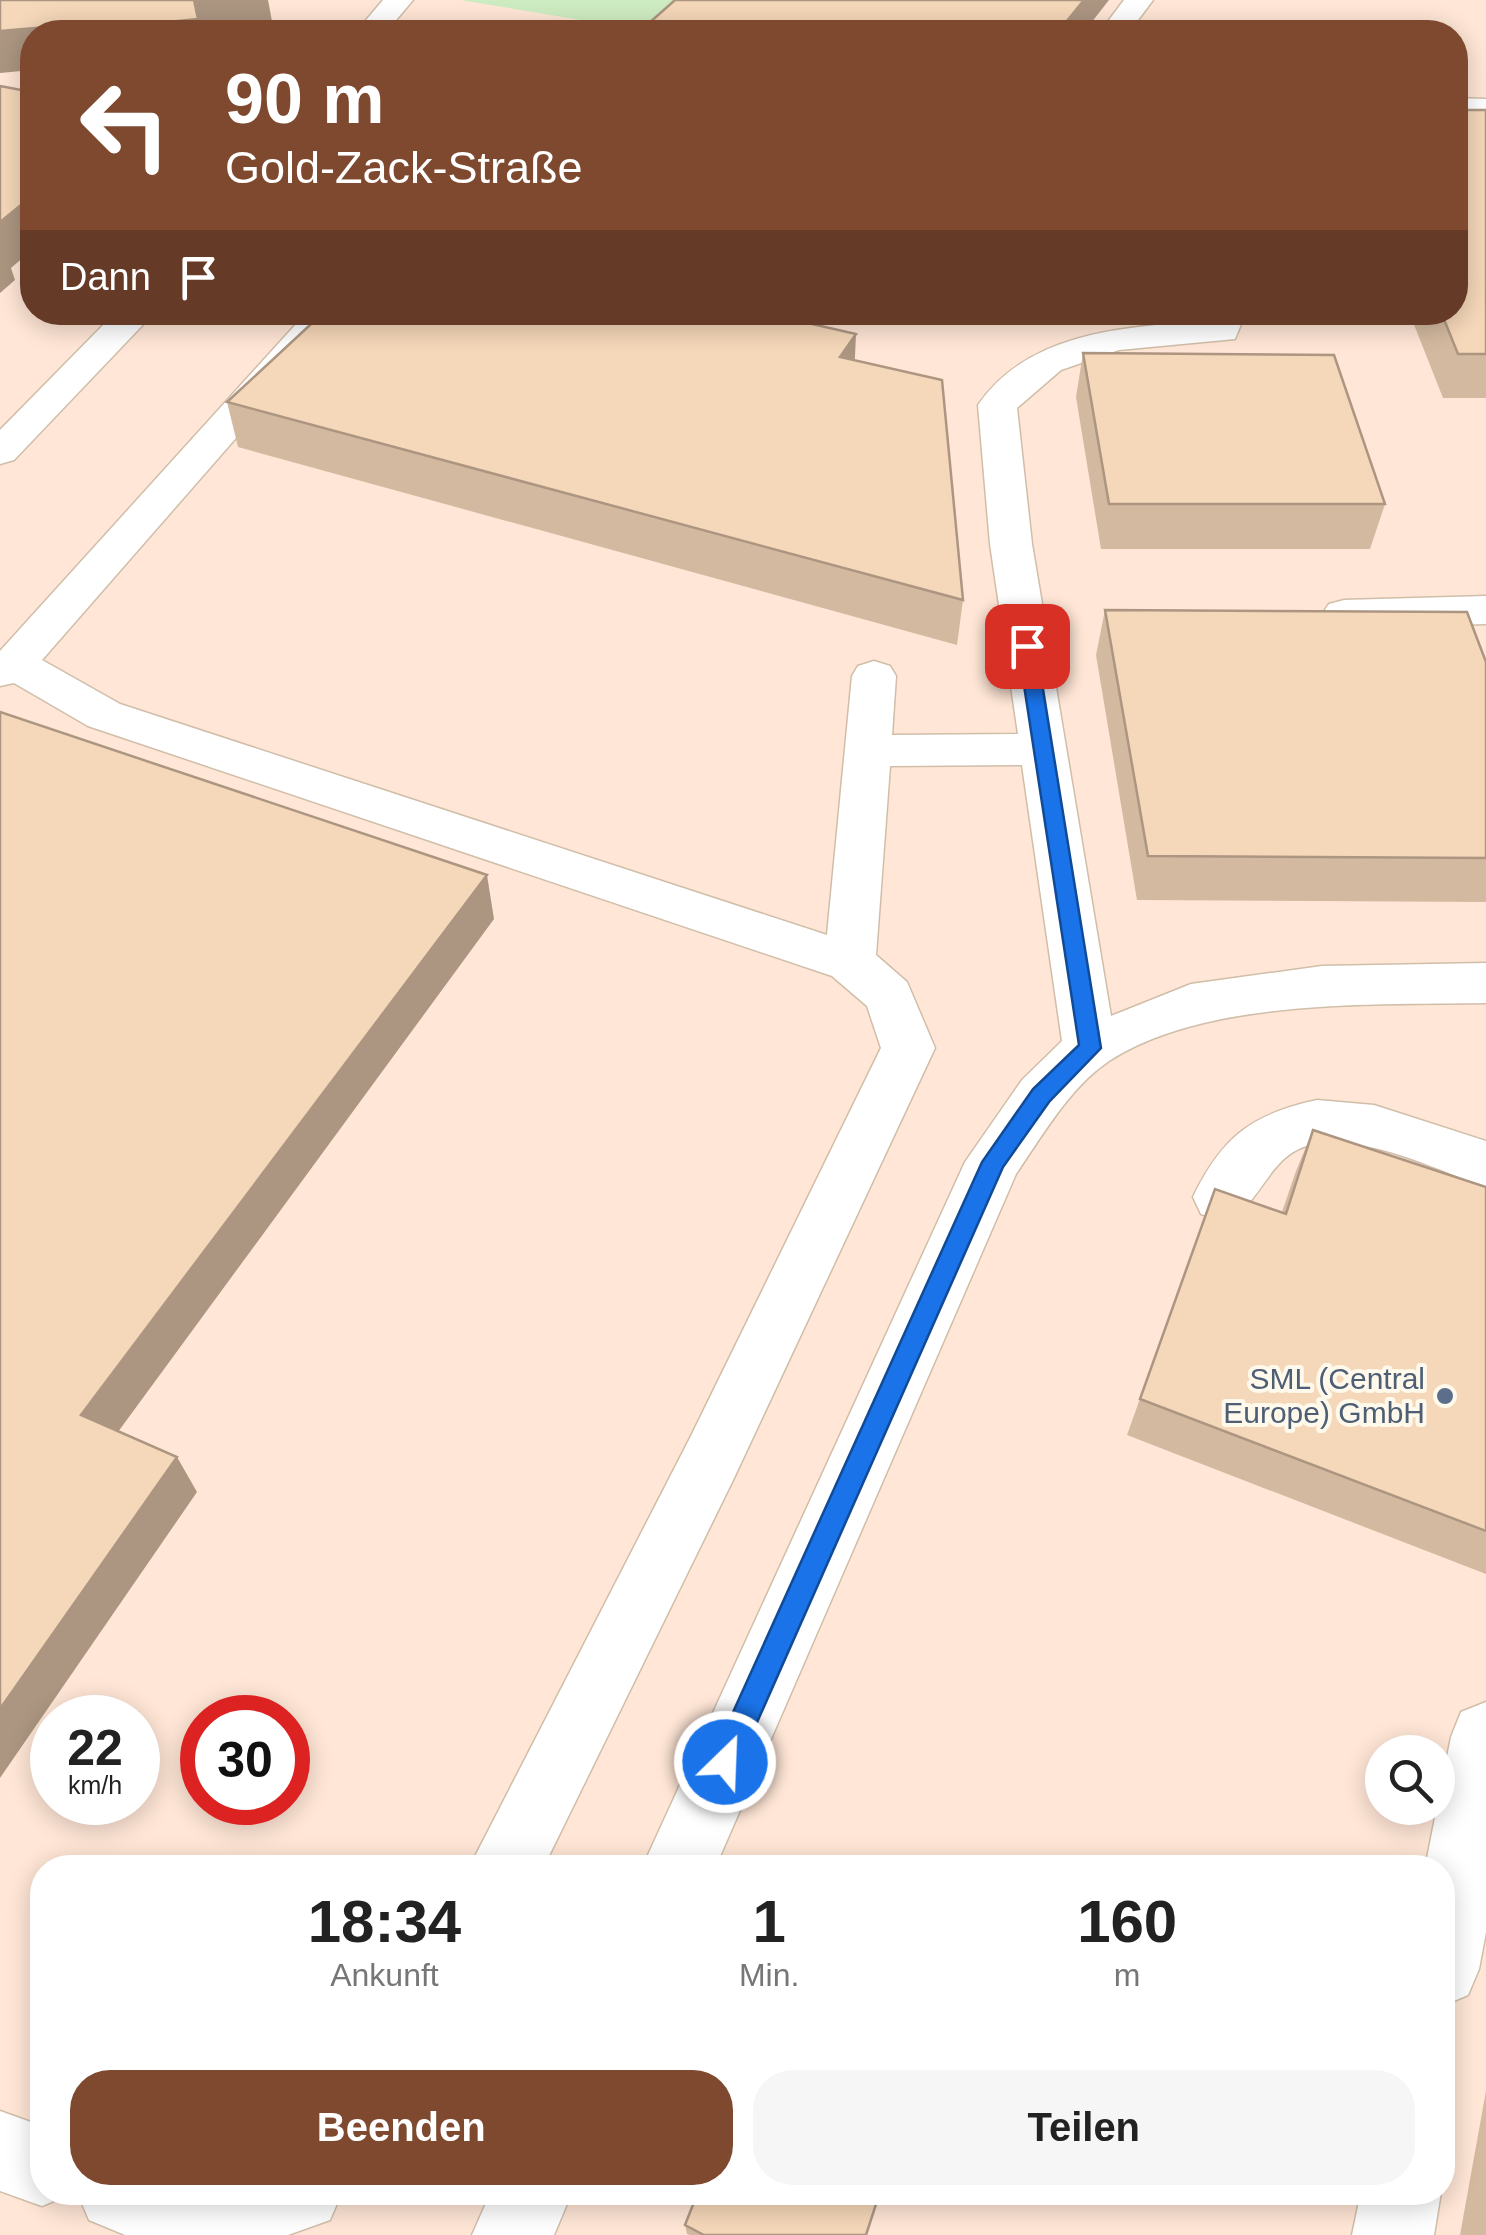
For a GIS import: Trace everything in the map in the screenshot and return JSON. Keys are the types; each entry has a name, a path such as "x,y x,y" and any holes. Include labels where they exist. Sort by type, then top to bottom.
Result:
{"street":[{"path":"381,20 399,0"},
{"path":"1124,20 1140,0"},
{"path":"8,435 123,325"},
{"path":"316,325 250,394 186,474 7,668 104,715 850,962 889,996 908,1048 712,1458 512,1855"},
{"path":"1090,1048 1011,544 997,405 1048,362 1114,340 1222,331 1224,325"},
{"path":"1311,614 1486,610"},
{"path":"850,962 874,676"},
{"path":"868,751 1043,748"},
{"path":"684,1855 994,1162 1041,1095 1090,1048 1191,1004 1322,986 1486,983"},
{"path":"1221,1197 1264,1142 1310,1122 1350,1121 1486,1164"},
{"path":"1455,1900 1486,1736"},
{"path":"0,2151 30,2162"},
{"path":"153,2205 184,2216 238,2205"},
{"path":"513,2235 526,2205"},
{"path":"1393,2235 1399,2205"}],"shaded area":[{"path":"0,0 460,0 581,20 20,20 20,325 1468,325 1468,20 668,20 692,0 1486,0 1486,2235 0,2235"}],"green space":[{"path":"460,0 692,0 668,20 581,20"}],"building":[{"path":"0,0 194,0 198,19 20,20 20,29 0,31"},
{"path":"675,0 1084,0 1068,20 652,20"},
{"path":"0,86 20,90 20,206 0,222"},
{"path":"1468,110 1486,110 1486,354 1458,354 1446,325 1468,325"},
{"path":"310,325 817,325 856,334 840,357 942,380 963,600 227,402"},
{"path":"1083,353 1334,355 1385,504 1109,504"},
{"path":"1105,610 1467,612 1486,662 1486,858 1148,856"},
{"path":"0,712 487,875 81,1415 177,1457 0,1709"},
{"path":"1313,1130 1486,1187 1486,1531 1140,1399 1215,1189 1286,1214"},
{"path":"693,2205 876,2205 866,2235 704,2235 685,2225"}],"place":[{"name":"SML (Central Europe) GmbH","path":"1445,1396"}],"route":[{"path":"725,1762 994,1162 1041,1095 1090,1048 1027,646"}]}
